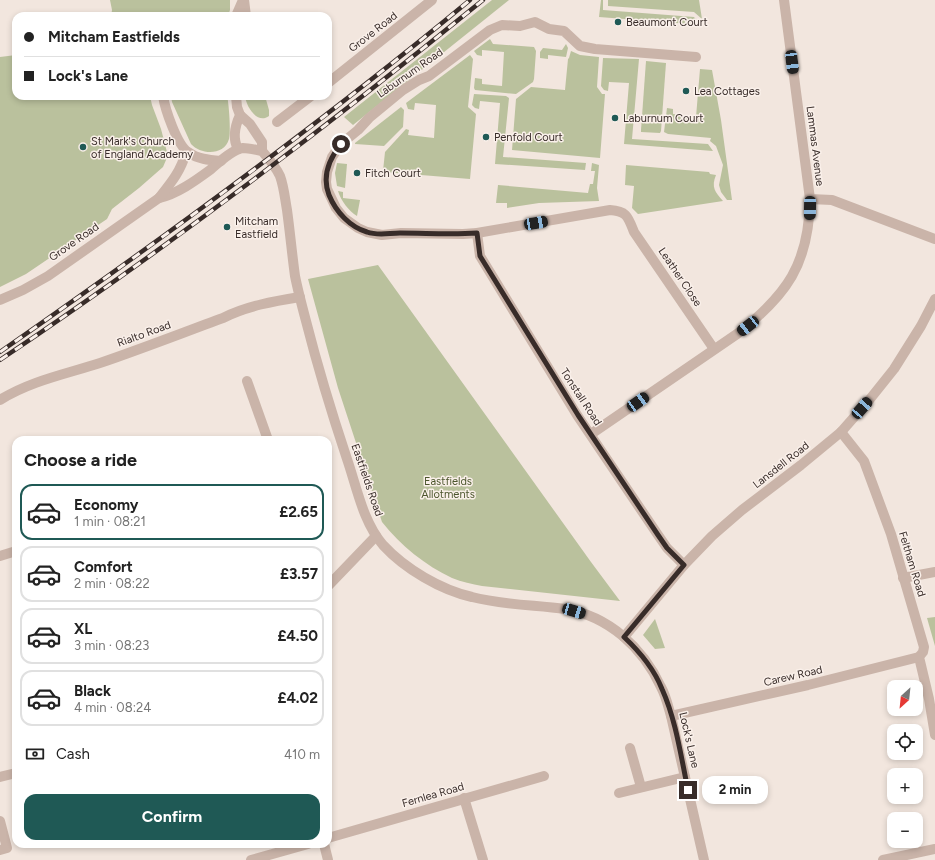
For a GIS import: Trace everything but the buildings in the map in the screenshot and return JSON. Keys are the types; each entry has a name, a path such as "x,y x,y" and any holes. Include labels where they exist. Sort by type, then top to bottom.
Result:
{"street":[{"path":"238,12 244,0"},
{"path":"244,0 246,12"},
{"name":"Grove Road","path":"332,80 432,0"},
{"name":"Lammas Avenue","path":"591,434 737,334 759,317 780,295 795,272 805,244 810,199 784,0"},
{"name":"Laburnum Road","path":"628,217 620,210 610,210 477,233 375,234 358,228 344,218 336,208 327,189 326,177 335,152 369,118 403,90 419,80 429,76 497,26 520,26 535,22 550,29 564,31 580,46 595,49 696,57"},
{"path":"164,100 168,117 186,152 207,160 221,161"},
{"path":"236,100 240,115 250,124 262,142 262,151 244,148 238,149 234,142 236,124 240,115"},
{"path":"277,122 306,100"},
{"name":"Grove Road","path":"158,198 169,196 238,149"},
{"name":"Eastfields Road","path":"262,151 279,175 283,187 295,277 315,357 366,516 376,536 394,554 414,570 451,591 480,599 574,611 605,624 624,637"},
{"name":"Grove Road","path":"0,300 48,276 158,198 172,181 182,165 186,152"},
{"path":"810,199 832,200 935,239"},
{"name":"Leather Close","path":"628,217 634,232 714,349"},
{"name":"Tonstall Road","path":"477,233 480,256 578,415 667,548 684,565"},
{"name":"Rialto Road","path":"0,400 31,384 55,378 101,362 224,318 235,312 300,297"},
{"name":"Lansdell Road","path":"624,637 684,565 712,536 742,510 841,432 870,399 894,368 921,326 935,299"},
{"path":"247,381 267,436"},
{"name":"Feltham Road","path":"841,432 864,461 891,534 924,647 923,652 919,657 932,699 935,735"},
{"path":"332,582 376,536"},
{"path":"0,556 12,552"},
{"path":"903,578 935,572"},
{"name":"Lock's Lane","path":"624,637 638,650 662,689 671,716 704,860"},
{"name":"Carew Road","path":"671,716 808,685 919,657"},
{"path":"630,748 641,787"},
{"path":"0,777 12,774"},
{"name":"Fernlea Road","path":"332,837 544,776"},
{"path":"619,793 685,777"},
{"path":"464,798 483,860"},
{"path":"0,821 3,849"},
{"path":"251,860 294,848"},
{"path":"325,848 328,860"},
{"path":"883,860 935,849"}],"green space":[{"path":"110,0 230,0 229,12 112,12"},
{"path":"492,0 509,0 353,125 344,117"},
{"path":"601,0 603,0 603,10 694,17 697,21 691,20 690,24 599,17"},
{"path":"608,0 699,0 702,19 694,12 608,6"},
{"path":"490,39 493,44 534,47 536,51 533,82 516,94 475,90 474,88 475,78 482,79 482,84 502,86 504,52 482,50 482,56 477,55 474,51"},
{"path":"566,44 568,48 566,57 548,55 548,59 540,58 540,52 543,48 562,50"},
{"path":"571,51 580,55 599,57 597,87 602,94 605,94 600,158 512,150 516,99 531,87 565,90 568,59"},
{"path":"470,55 473,59 468,107 476,114 470,179 384,172 385,152 406,129 409,130 408,135 434,138 436,105 415,103 414,110 408,109 406,103"},
{"name":"St Mark's Church of England Academy","path":"12,56 12,100 151,100 167,152 163,167 112,209 107,219 26,274 0,287 0,57"},
{"path":"603,58 639,59 632,139 708,144 713,151 624,144 629,83 609,82 608,91 604,90 601,86"},
{"path":"646,61 666,63 660,133 641,132"},
{"path":"700,69 712,70 721,120 732,200 727,200 721,192 719,185 723,165 716,146 710,141 711,138 668,134 664,132 667,108 673,109 673,114 696,117"},
{"path":"474,94 506,96 509,98 503,157 586,163 585,170 495,164 500,103 480,101 479,109 475,108 472,105"},
{"path":"172,100 228,100 230,131 229,139 226,145 217,151 212,152 206,152 195,148 191,144"},
{"path":"246,100 266,100 269,116 260,118 256,116 247,105"},
{"path":"401,107 404,110 403,127 384,146 355,144 355,143"},
{"path":"337,163 347,164 345,188 337,186 335,173"},
{"path":"592,163 599,165 597,188 599,201 539,203 507,208 507,203 496,203 498,185 588,193 590,184 593,184 595,171 591,171"},
{"path":"626,165 709,172 710,174 716,175 714,186 718,195 723,201 638,214 632,208 634,186 625,185"},
{"path":"338,191 343,192 343,198 360,200 357,216 346,205"},
{"name":"Eastfields Allotments","path":"378,265 620,601 482,586 460,581 442,573 423,561 405,547 382,522 338,388 308,279"},
{"path":"935,617 935,646 927,618"},
{"path":"655,619 665,648 655,649 643,635"}],"railway":[{"path":"0,352 239,181 356,92 470,0"},
{"path":"0,360 62,318 246,186 483,0"}],"place":[{"name":"Beaumont Court","path":"618,22"},
{"name":"Lea Cottages","path":"686,91"},
{"name":"Laburnum Court","path":"615,118"},
{"name":"Penfold Court","path":"486,137"},
{"name":"St Mark's Church of England Academy","path":"83,147"},
{"name":"Fitch Court","path":"357,173"},
{"name":"Mitcham Eastfield","path":"227,227"}],"route":[{"path":"341,144 332,157 327,172 326,182 327,189 336,208 351,224 367,232 382,235 390,233 477,233 480,256 570,403 667,548 684,565 624,637 638,650 662,689 671,716 688,790"}]}
